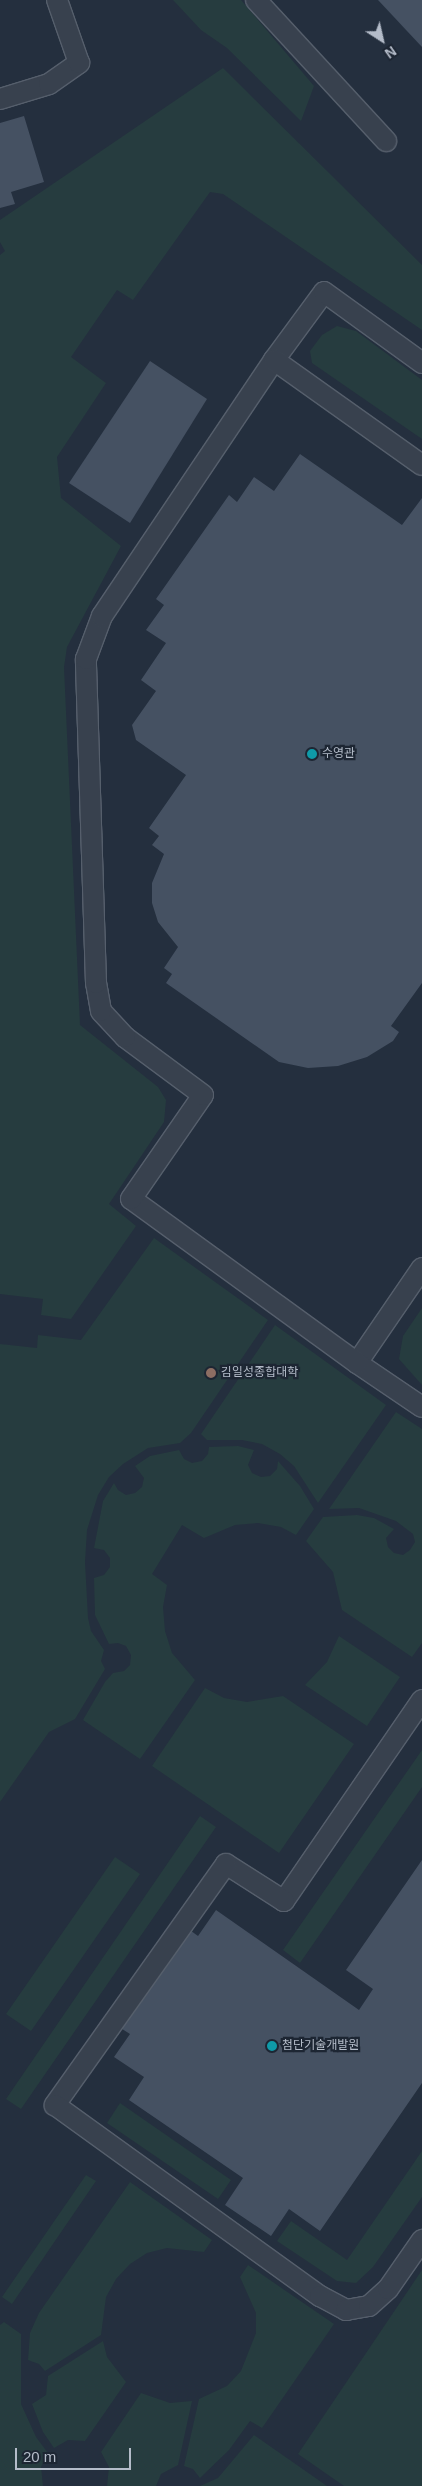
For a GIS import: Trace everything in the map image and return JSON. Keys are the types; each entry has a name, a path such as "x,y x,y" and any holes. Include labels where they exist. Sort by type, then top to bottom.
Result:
{"lane":[{"path":"0,99 49,84 79,63 57,0"},
{"path":"256,0 386,141"},
{"path":"422,363 324,292 274,360 102,616 86,659 96,983 101,1011 125,1037 203,1095 131,1199 357,1363 422,1407"},
{"path":"274,360 422,465"},
{"path":"357,1363 422,1268"},
{"path":"422,1700 284,1901 226,1864 55,2104 320,2296 346,2310 369,2306 388,2289 422,2240"}],"green space":[{"path":"173,0 241,0 314,86 301,121 227,48 201,30"},
{"path":"223,68 422,265 422,330 223,194 210,192 133,300 117,290 71,357 106,383 57,457 61,498 121,546 67,647 64,667 80,1025 158,1087 166,1100 164,1122 109,1204 136,1226 71,1319 41,1315 43,1299 0,1294 0,255 5,251 0,242 0,220"},
{"path":"337,326 356,331 422,380 422,439 312,363 310,351 322,335"},
{"path":"154,1238 268,1320 191,1433 180,1443 148,1448 123,1464 109,1477 98,1495 87,1530 85,1562 88,1618 91,1631 104,1650 101,1661 105,1669 75,1719 49,1732 0,1802 0,1344 37,1348 38,1335 81,1340"},
{"path":"422,1308 422,1385 399,1359 403,1336"},
{"path":"275,1325 386,1405 318,1503 294,1466 280,1454 262,1444 242,1440 207,1440 201,1434"},
{"path":"396,1412 422,1429 422,1643 412,1657 342,1610 333,1572 306,1541 323,1517 357,1515 374,1518 394,1529 386,1538 388,1547 394,1553 403,1555 410,1550 415,1542 413,1534 396,1521 359,1508 329,1509"},
{"path":"238,1446 254,1450 248,1465 252,1473 261,1477 270,1476 277,1469 278,1461 300,1486 314,1509 296,1535 281,1527 258,1523 235,1525 204,1538 182,1525 152,1574 167,1585 163,1607 165,1631 172,1653 195,1680 140,1759 83,1720 105,1682 113,1673 124,1671 130,1665 131,1655 126,1646 118,1643 109,1644 95,1615 94,1578 104,1575 110,1567 110,1558 104,1550 94,1548 103,1501 114,1483 118,1490 126,1495 135,1493 142,1487 144,1478 135,1466 150,1456 179,1450 184,1459 192,1463 202,1461 208,1454 209,1447"},
{"path":"339,1636 400,1677 367,1726 305,1685 327,1662"},
{"path":"205,1688 224,1698 247,1702 283,1696 354,1744 279,1853 152,1766"},
{"path":"422,1750 422,1787 300,1963 283,1950"},
{"path":"200,1816 216,1827 21,2109 6,2099"},
{"path":"115,1857 140,1874 31,2031 6,2014"},
{"path":"120,2103 231,2180 218,2199 107,2123"},
{"path":"422,2151 422,2197 373,2267 356,2283 337,2281 277,2241 291,2221 347,2260"},
{"path":"86,2175 96,2181 12,2304 2,2297"},
{"path":"130,2182 212,2240 204,2252 167,2248 147,2253 130,2264 116,2279 106,2297 101,2335 45,2371 39,2364 28,2360 30,2333 39,2313"},
{"path":"248,2265 334,2324 262,2428 250,2421 229,2450 200,2478 193,2469 184,2466 199,2399 227,2386 241,2371 256,2333 256,2313 240,2277"},
{"path":"422,2270 422,2486 344,2486 298,2454"},
{"path":"4,2322 21,2334 21,2404 36,2437 48,2453 41,2467 43,2486 0,2486 0,2325"},
{"path":"103,2341 107,2357 126,2382 85,2441 68,2440 54,2448 43,2432 32,2404 46,2395 48,2376"},
{"path":"141,2393 170,2403 192,2401 178,2465 161,2474 156,2486 107,2486 109,2467 101,2452"},
{"path":"254,2435 327,2486 200,2486 218,2478"}],"building":[{"path":"378,0 422,0 422,47"},
{"path":"24,116 44,182 11,192 15,204 0,208 0,123"},
{"path":"150,361 207,399 130,523 69,483"},
{"name":"수영관","path":"300,454 402,525 422,498 422,983 391,1026 399,1032 393,1041 367,1057 338,1066 308,1068 279,1062 166,983 172,974 164,968 178,947 158,922 152,903 152,883 164,854 152,845 159,836 149,828 186,775 136,740 132,725 156,691 141,680 166,643 146,630 164,605 156,599 229,495 237,502 254,477 274,491"},
{"name":"첨단기술개발원","path":"422,1860 422,2083 320,2231 289,2209 271,2236 225,2205 243,2178 129,2100 144,2077 114,2057 130,2034 119,2027 187,1928 198,1936 216,1910 359,2010 373,1989 346,1970"}],"place":[{"name":"수영관","path":"312,754"},
{"name":"김일성종합대학","path":"211,1373"},
{"name":"첨단기술개발원","path":"272,2046"}]}
